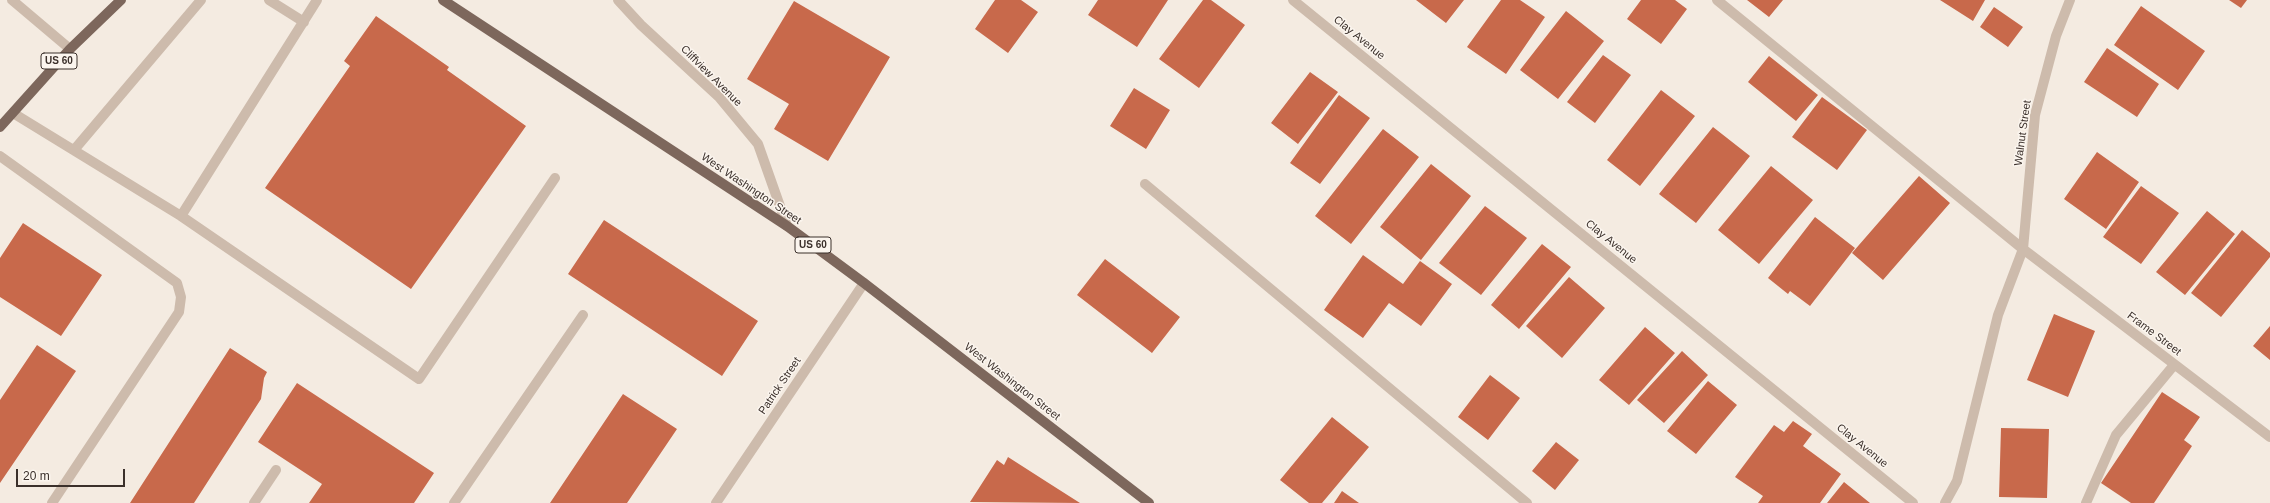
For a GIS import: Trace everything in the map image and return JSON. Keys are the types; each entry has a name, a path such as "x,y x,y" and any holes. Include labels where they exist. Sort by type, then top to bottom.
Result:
{"main road":[{"name":"US 60","path":"0,127 70,49 121,0"},
{"name":"West Washington Street","path":"442,0 787,226 864,283 1149,503"}],"street":[{"path":"12,0 70,49"},
{"path":"74,150 201,0"},
{"path":"269,0 304,22"},
{"path":"181,216 317,0"},
{"name":"Cliffview Avenue","path":"618,0 641,25 719,97 758,144 787,226"},
{"name":"Clay Avenue","path":"1293,0 1913,503"},
{"name":"Frame Street","path":"1717,0 2023,249 2270,437"},
{"name":"Walnut Street","path":"1945,503 1957,481 1998,315 2023,249 2035,115 2056,36 2070,0"},
{"path":"13,113 181,216 419,379 555,178"},
{"path":"0,156 177,283 181,297 178,312 52,503"},
{"path":"1145,184 1527,503"},
{"name":"Patrick Street","path":"716,503 864,283"},
{"path":"454,503 583,315"},
{"path":"2086,503 2116,436 2174,364"},
{"path":"254,503 276,470"}],"building":[{"path":"995,0 1021,0 1038,12 1008,53 975,29"},
{"path":"1098,0 1168,0 1137,47 1088,15"},
{"path":"1203,0 1211,0 1245,25 1199,88 1159,59"},
{"path":"1416,0 1464,0 1446,23"},
{"path":"1501,0 1520,0 1545,17 1506,74 1467,47"},
{"path":"1641,0 1675,0 1687,9 1661,44 1627,19"},
{"path":"1747,0 1783,0 1769,17"},
{"path":"1940,0 1985,0 1973,21"},
{"path":"2229,0 2247,0 2241,8"},
{"path":"794,1 890,57 828,161 774,129 789,104 747,79"},
{"path":"2141,6 2205,51 2178,90 2114,45"},
{"path":"1994,7 2023,27 2008,47 1980,27"},
{"path":"1566,11 1604,41 1558,99 1520,70"},
{"path":"376,16 449,67 447,70 526,126 411,289 265,188 350,66 344,61"},
{"path":"2107,48 2159,84 2137,117 2084,82"},
{"path":"1603,55 1631,75 1595,123 1567,102"},
{"path":"1769,56 1818,95 1796,121 1748,82"},
{"path":"1310,72 1338,92 1298,144 1271,123"},
{"path":"1134,88 1170,110 1146,149 1110,126"},
{"path":"1661,90 1695,116 1640,186 1607,160"},
{"path":"1339,95 1370,118 1320,184 1290,163"},
{"path":"1822,97 1867,130 1837,170 1792,137"},
{"path":"1713,127 1750,156 1696,223 1659,194"},
{"path":"1383,129 1419,157 1351,244 1315,216"},
{"path":"2097,152 2139,182 2106,229 2064,199"},
{"path":"1431,164 1471,196 1421,260 1380,227"},
{"path":"1771,166 1813,200 1759,264 1718,230"},
{"path":"1919,176 1950,203 1883,280 1852,253"},
{"path":"2141,186 2179,213 2141,264 2103,237"},
{"path":"1485,206 1527,238 1481,295 1439,263"},
{"path":"2207,211 2235,234 2185,295 2156,272"},
{"path":"1815,217 1855,248 1810,306 1790,291 1788,294 1768,278"},
{"path":"604,220 758,321 722,376 568,274"},
{"path":"23,223 102,275 61,336 0,297 0,258"},
{"path":"2242,230 2270,253 2270,257 2221,317 2191,293"},
{"path":"1542,244 1571,267 1519,329 1491,305"},
{"path":"1363,255 1403,284 1420,261 1452,284 1421,326 1389,303 1363,338 1324,310"},
{"path":"1105,259 1180,317 1152,353 1077,295"},
{"path":"1569,277 1605,308 1562,358 1526,326"},
{"path":"2054,314 2095,331 2068,397 2027,380"},
{"path":"2270,326 2270,360 2253,346"},
{"path":"1645,327 1675,353 1629,405 1599,380"},
{"path":"37,345 76,371 0,483 0,400"},
{"path":"230,348 267,372 264,378 261,399 194,503 130,503"},
{"path":"1682,351 1708,375 1664,423 1637,400"},
{"path":"1490,375 1520,398 1488,440 1458,417"},
{"path":"1708,381 1737,405 1696,454 1667,431"},
{"path":"297,383 434,473 414,503 309,503 322,484 258,442"},
{"path":"2162,392 2200,417 2184,440 2192,446 2154,503 2131,503 2101,483"},
{"path":"623,394 677,429 627,503 550,503"},
{"path":"1332,417 1369,447 1322,503 1309,503 1280,480"},
{"path":"1793,421 1812,434 1803,446 1841,474 1820,503 1758,503 1763,496 1735,477 1774,425 1784,432"},
{"path":"2001,428 2049,429 2047,498 1999,497"},
{"path":"1556,442 1579,460 1555,490 1532,471"},
{"path":"1008,457 1080,503 970,502 997,460 1004,465"},
{"path":"1844,482 1870,503 1827,503"},
{"path":"1342,491 1359,503 1334,503"}]}
